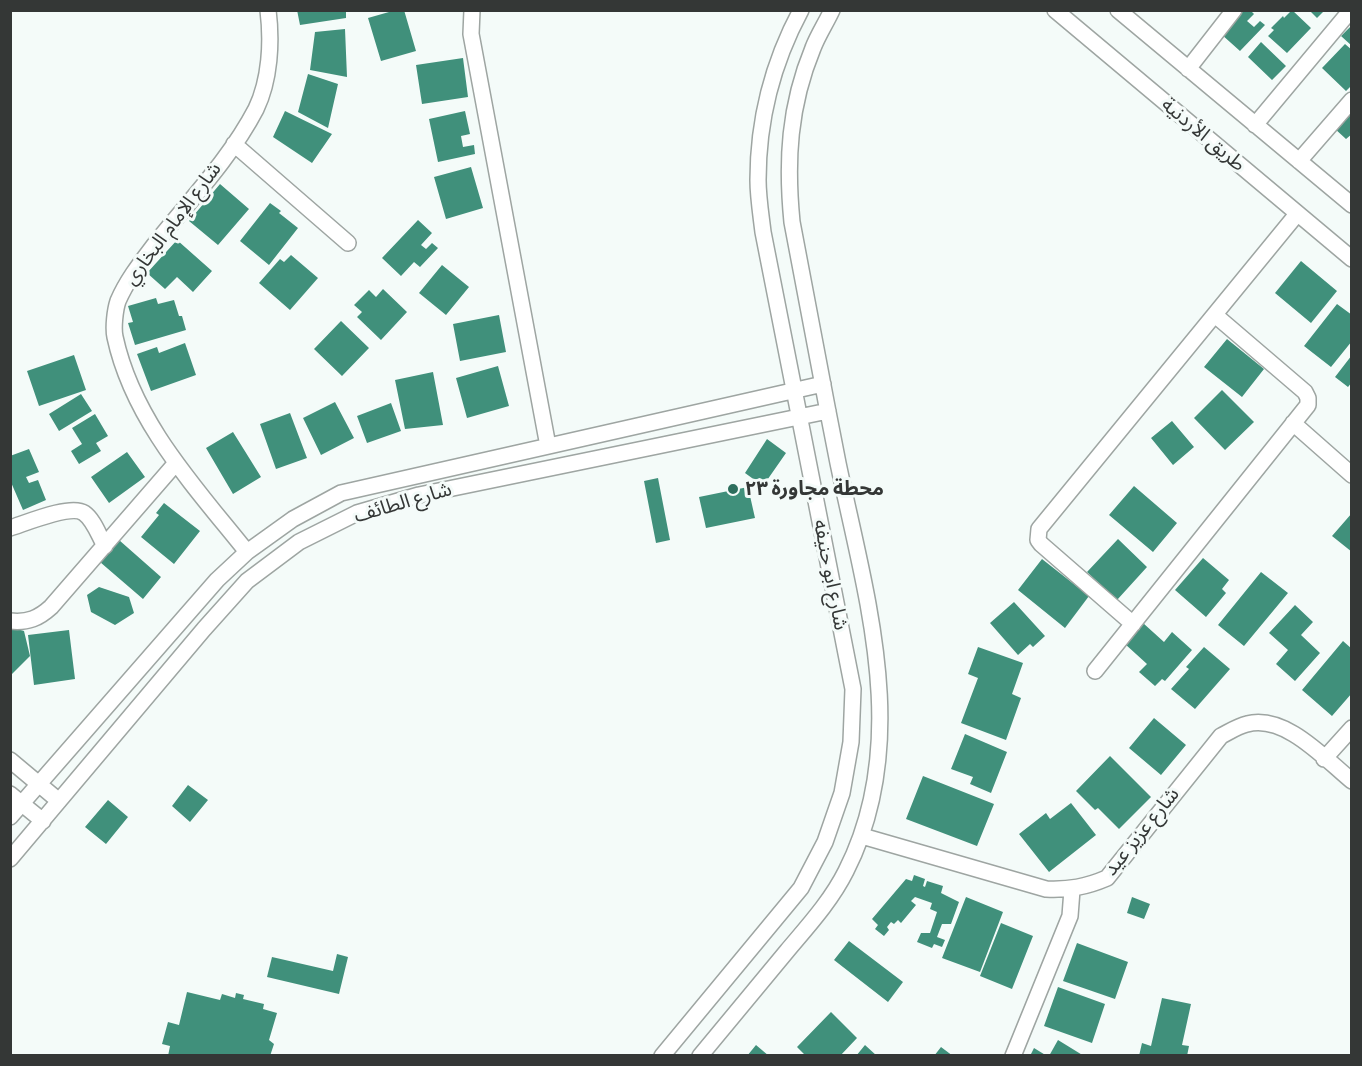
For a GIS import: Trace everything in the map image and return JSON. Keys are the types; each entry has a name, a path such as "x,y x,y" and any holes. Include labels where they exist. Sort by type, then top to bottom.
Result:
{"street":[{"name":"شارع الإمام البخاري","path":"247,552 176,463 146,416 124,364 115,334 117,303 131,275 234,144 256,107 264,84 270,53 268,10"},
{"path":"472,10 471,34 548,446"},
{"name":"شارع ابو حنيفه","path":"662,1056 801,888 825,842 842,793 851,742 853,689 763,232 758,182 760,132 770,83 787,37 801,10"},
{"name":"شارع ابو حنيفه","path":"700,1056 824,906 846,872 862,836 875,789 881,740 880,689 868,608 792,222 788,178 790,133 799,90 813,47 832,10"},
{"name":"طريق الأردنية","path":"1055,10 1352,259"},
{"name":"طريق الأردنية","path":"1118,10 1352,205"},
{"path":"1188,69 1234,10"},
{"path":"1255,124 1351,10"},
{"path":"1299,161 1352,100"},
{"path":"234,144 348,243"},
{"path":"1133,624 1041,544 1037,534 1297,214"},
{"path":"1095,671 1308,405 1305,392 1215,315"},
{"name":"شارع الطائف","path":"10,817 16,799 39,784 217,580 247,552 293,519 341,493 823,384"},
{"name":"شارع الطائف","path":"10,860 247,581 299,542 357,513 419,495 828,411"},
{"path":"1293,423 1352,475"},
{"path":"10,621 27,622 40,617 51,608 176,463"},
{"path":"10,528 66,511 78,510 88,517 105,546"},
{"name":"شارع عزيز عيد","path":"862,836 1046,889 1071,890 1090,886 1107,878 1221,735 1248,724 1269,723 1289,730 1352,781"},
{"path":"1324,759 1352,728"},
{"path":"10,760 59,801"},
{"path":"16,799 43,821"},
{"path":"1013,1056 1070,916 1071,890"}],"building":[{"path":"297,10 346,10 346,18 300,25"},
{"path":"404,10 416,51 381,61 368,18"},
{"path":"1243,10 1250,10 1254,14 1247,21 1254,27 1260,21 1265,25 1240,51 1221,34"},
{"path":"1292,10 1311,28 1287,53 1268,36 1274,30 1271,28"},
{"path":"1309,10 1325,10 1317,18"},
{"path":"1352,25 1352,46 1341,36"},
{"path":"345,29 347,77 310,70 315,32"},
{"path":"1261,42 1286,66 1272,80 1248,57"},
{"path":"1345,44 1352,50 1352,85 1346,91 1322,68"},
{"path":"463,58 468,97 422,104 416,65"},
{"path":"308,74 338,84 328,128 298,112"},
{"path":"1352,109 1352,134 1346,139 1334,128"},
{"path":"285,111 332,134 312,163 273,137"},
{"path":"465,111 470,134 461,136 463,147 474,145 475,154 438,162 429,119"},
{"path":"471,167 483,208 446,219 434,177"},
{"path":"220,184 249,209 218,245 189,221"},
{"path":"270,203 298,228 269,265 240,241"},
{"path":"418,220 432,233 421,245 426,249 432,243 438,248 420,267 414,262 401,276 382,258"},
{"path":"177,240 212,271 193,292 177,277 165,289 147,273"},
{"path":"291,255 318,278 290,310 259,283 280,259 284,262"},
{"path":"1301,261 1337,291 1311,323 1275,293"},
{"path":"442,265 469,287 446,315 419,293"},
{"path":"383,289 407,312 381,340 357,317 362,312 354,305 369,290 376,297"},
{"path":"156,298 158,304 174,300 186,330 135,345 128,323 133,322 128,306"},
{"path":"1337,304 1352,315 1352,341 1331,367 1304,346"},
{"path":"499,315 506,352 460,361 453,324"},
{"path":"341,321 369,348 342,376 314,349"},
{"path":"1227,339 1264,369 1242,397 1204,367"},
{"path":"185,343 196,375 151,391 137,354 157,347 159,353"},
{"path":"74,355 86,390 39,406 27,371"},
{"path":"1352,355 1352,382 1348,387 1335,377"},
{"path":"498,366 509,406 467,418 456,378"},
{"path":"433,372 443,425 405,429 395,380"},
{"path":"1222,390 1254,422 1225,450 1194,418"},
{"path":"81,394 92,411 59,431 49,414"},
{"path":"335,402 354,438 321,455 303,418"},
{"path":"391,403 401,431 367,443 357,416"},
{"path":"290,413 307,458 276,469 260,424"},
{"path":"95,414 108,436 96,443 101,451 79,464 71,451 82,444 72,428"},
{"path":"1172,421 1194,447 1173,465 1151,438"},
{"path":"233,432 261,477 233,494 206,448"},
{"path":"767,439 786,453 763,486 745,473"},
{"path":"29,449 39,472 26,477 29,483 38,480 46,500 23,510 10,480 10,456"},
{"path":"127,452 145,477 109,503 91,477"},
{"path":"658,478 670,540 656,543 644,481"},
{"path":"1134,486 1177,523 1153,552 1109,515"},
{"path":"748,487 755,518 706,528 699,497"},
{"path":"164,503 200,531 174,564 141,537 159,515 156,513"},
{"path":"1352,513 1352,552 1332,536"},
{"path":"1118,539 1147,567 1117,600 1087,572"},
{"path":"119,540 161,577 143,599 100,562"},
{"path":"1203,558 1229,580 1222,589 1226,593 1206,617 1175,590"},
{"path":"1042,559 1089,596 1065,628 1018,590"},
{"path":"1261,572 1288,593 1244,646 1218,625"},
{"path":"99,587 129,597 134,613 115,625 91,612 87,595"},
{"path":"1014,602 1045,636 1033,647 1030,644 1018,655 990,623"},
{"path":"1295,605 1313,622 1301,635 1320,653 1295,681 1276,664 1288,650 1269,633"},
{"path":"1143,623 1164,642 1172,632 1192,650 1165,681 1162,679 1155,686 1139,672 1147,664 1125,644"},
{"path":"10,627 24,631 30,656 10,676"},
{"path":"69,630 75,679 34,685 28,635"},
{"path":"1343,641 1352,649 1352,693 1332,716 1302,690"},
{"path":"978,647 1023,663 1012,694 1021,698 1006,740 961,723 978,678 968,674"},
{"path":"1204,647 1230,669 1195,709 1171,689"},
{"path":"1154,718 1186,745 1161,775 1129,748"},
{"path":"965,734 1007,752 991,793 970,784 973,777 951,769"},
{"path":"1110,756 1151,797 1119,829 1098,808 1095,810 1076,791"},
{"path":"923,776 994,804 977,846 906,819"},
{"path":"188,785 208,800 190,822 172,806"},
{"path":"108,800 128,817 106,844 85,827"},
{"path":"1071,803 1096,835 1049,872 1019,834 1046,813 1050,819"},
{"path":"914,875 925,879 923,886 925,887 927,881 943,886 941,893 959,902 951,924 942,924 937,937 945,940 942,947 934,944 932,948 917,942 921,933 930,933 937,912 930,909 932,903 915,897 911,901 916,905 901,923 898,920 894,924 891,922 884,936 875,929 878,925 872,919 906,879 912,881"},
{"path":"966,897 1003,912 980,972 942,958"},
{"path":"1132,897 1150,904 1144,919 1127,913"},
{"path":"1001,923 1033,936 1012,989 980,976"},
{"path":"849,941 903,982 888,1002 834,960"},
{"path":"1077,943 1128,962 1115,999 1063,981"},
{"path":"337,954 348,957 339,994 267,977 272,957 333,971"},
{"path":"1058,987 1105,1004 1092,1043 1044,1026"},
{"path":"187,992 220,1000 222,994 235,998 236,993 244,995 243,999 264,1004 263,1009 277,1013 269,1040 274,1044 270,1056 168,1056 170,1046 162,1044 168,1022 179,1025"},
{"path":"1162,998 1191,1004 1182,1045 1189,1046 1187,1056 1139,1056 1142,1043 1151,1046"},
{"path":"831,1012 857,1038 840,1056 806,1056 797,1047"},
{"path":"1058,1040 1084,1056 1049,1056"},
{"path":"756,1045 769,1056 747,1056"},
{"path":"865,1045 877,1056 856,1056"},
{"path":"941,1047 953,1056 934,1056"},
{"path":"1034,1048 1047,1056 1030,1056"}],"place":[{"name":"محطة مجاورة ٢٣","path":"733,489"}]}
